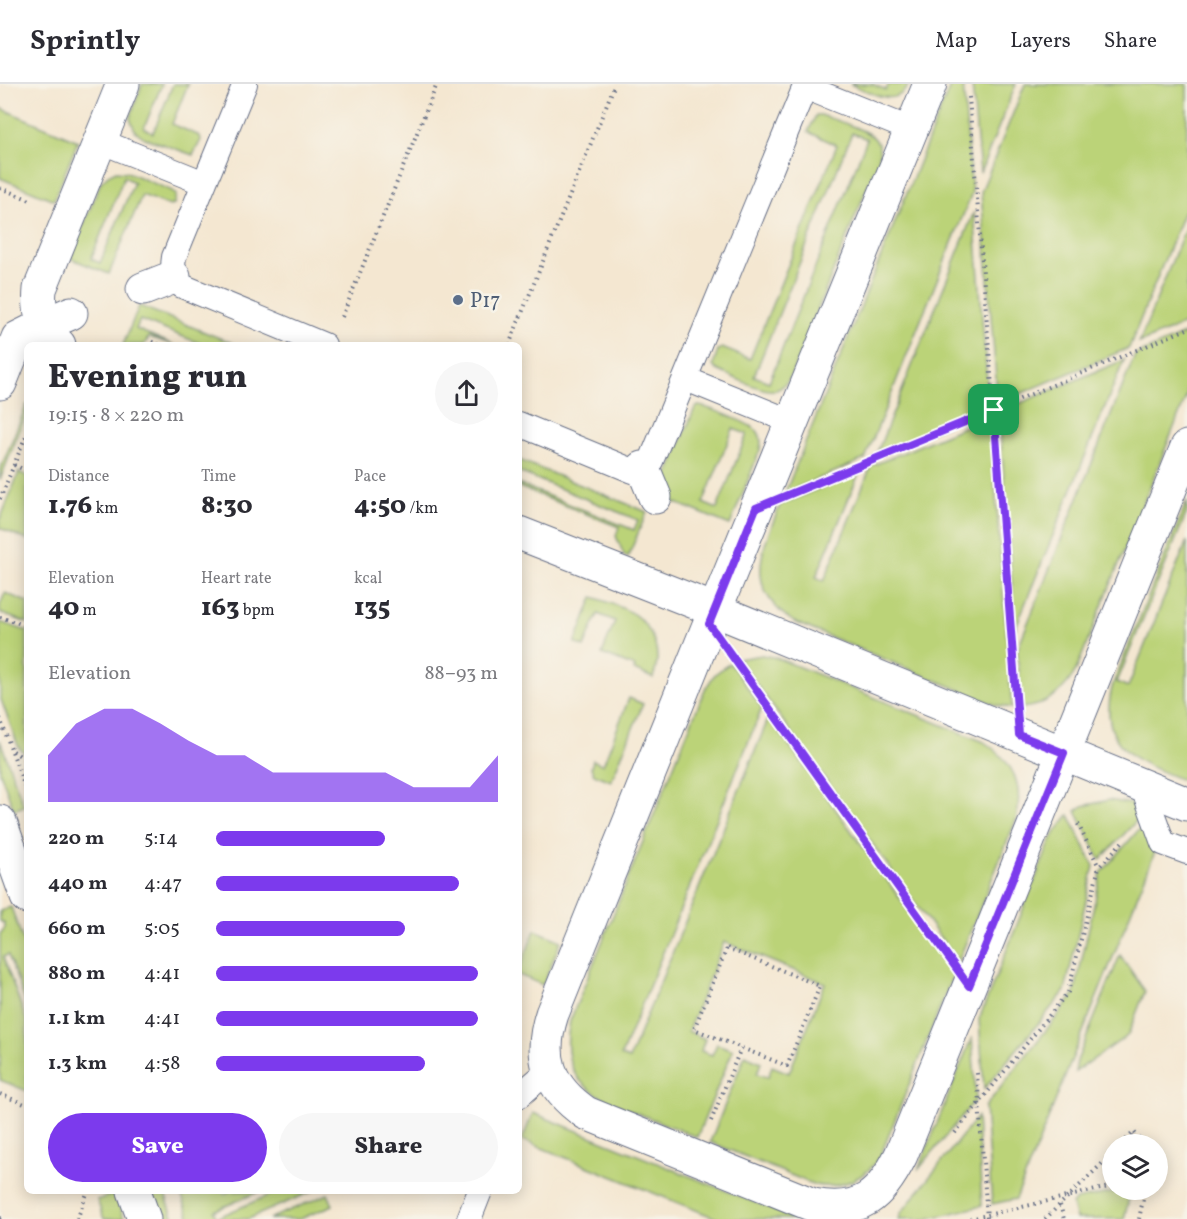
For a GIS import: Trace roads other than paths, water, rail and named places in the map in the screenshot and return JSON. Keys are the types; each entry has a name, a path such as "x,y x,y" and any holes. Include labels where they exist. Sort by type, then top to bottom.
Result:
{"street":[{"path":"0,383 18,338 58,328 39,307 40,289 60,263 100,141 123,84"},
{"path":"930,84 756,508 731,545 712,617 552,1014 545,1046 549,1071 561,1092 572,1104 585,1113 813,1205 829,1208 846,1207 863,1211 893,1172 1187,447"},
{"path":"143,289 174,277"},
{"path":"522,534 643,573 712,617 1064,753 1147,798 1187,804"},
{"path":"0,822 24,889"},
{"path":"135,1194 144,1219"}],"lane":[{"path":"245,84 174,257 172,267 174,277 182,286 317,342"},
{"path":"522,425 633,471 649,483 656,453 805,85 912,130"},
{"path":"100,141 204,183"},
{"path":"686,379 792,422"},
{"path":"1147,798 1163,843 1187,852"},
{"path":"522,1094 549,1071"},
{"path":"469,1219 479,1194"}],"place":[{"name":"P17","path":"458,300"}]}
